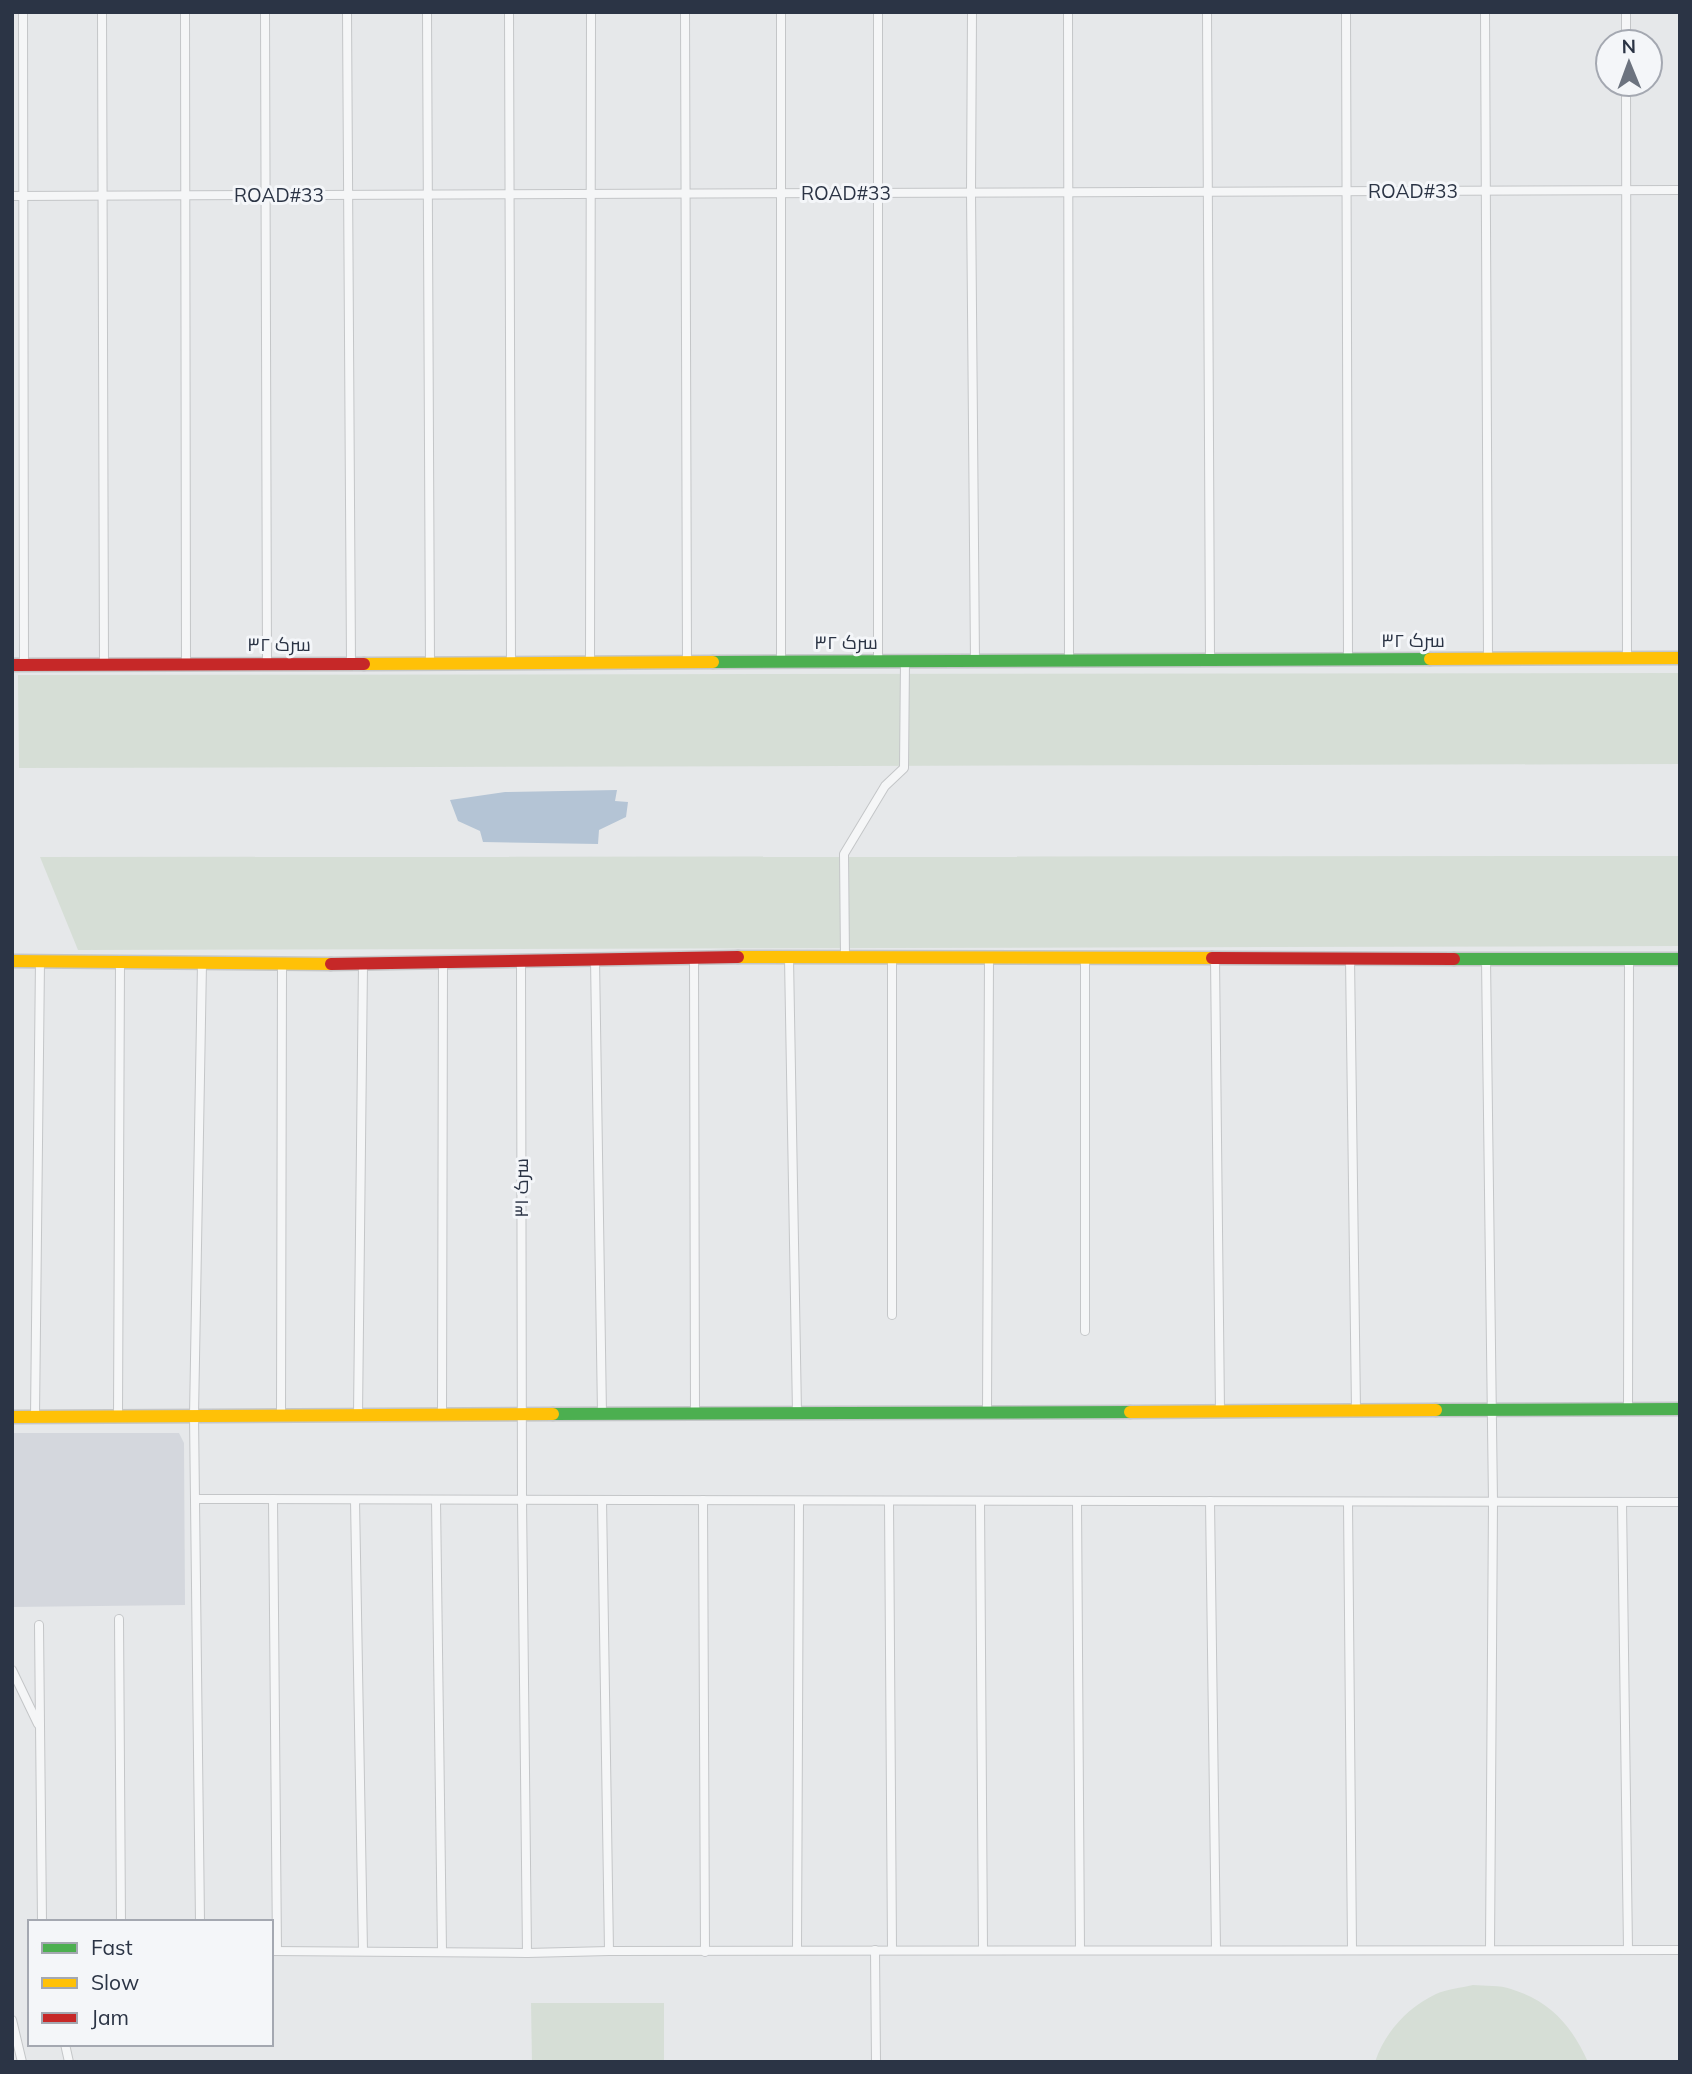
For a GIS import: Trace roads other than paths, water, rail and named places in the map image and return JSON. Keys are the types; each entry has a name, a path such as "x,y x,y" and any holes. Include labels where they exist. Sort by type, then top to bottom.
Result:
{"street":[{"path":"18,665 23,12"},
{"path":"102,12 104,664"},
{"path":"185,12 186,664"},
{"path":"265,12 267,664"},
{"path":"347,12 351,663"},
{"path":"427,12 430,663"},
{"path":"509,12 511,663"},
{"path":"590,662 591,12"},
{"path":"685,12 687,662"},
{"path":"781,12 781,662"},
{"path":"877,12 878,661"},
{"path":"972,12 975,661"},
{"path":"1068,12 1069,660"},
{"path":"1207,12 1210,660"},
{"path":"1346,12 1348,659"},
{"path":"1485,12 1488,659"},
{"path":"1626,98 1627,658"},
{"name":"ROAD#33","path":"12,197 1680,190"},
{"name":"سرک ۳۲","path":"18,665 1680,658"},
{"path":"845,958 844,854 885,786 904,768 905,661"},
{"path":"694,957 695,1414"},
{"path":"12,961 282,965 694,957 1680,959"},
{"path":"789,958 797,1413"},
{"path":"892,958 892,1315"},
{"path":"988,1412 989,958"},
{"path":"1085,958 1085,1331"},
{"path":"1215,958 1220,1411"},
{"path":"1350,958 1356,1410"},
{"path":"595,959 602,1414"},
{"path":"1486,959 1493,1503 1490,1950"},
{"path":"1628,1409 1629,959"},
{"path":"35,1417 40,961"},
{"path":"442,1415 443,961"},
{"name":"سرک ۳۱","path":"521,961 522,1500 527,1953"},
{"path":"118,1416 120,962"},
{"path":"200,1920 194,1416 202,964"},
{"path":"358,1415 363,964"},
{"path":"281,1416 282,965"},
{"path":"12,1417 1680,1409"},
{"path":"195,1499 1680,1502"},
{"path":"273,1499 274,1951 527,1953 797,1950 1680,1950"},
{"path":"355,1500 363,1951"},
{"path":"436,1500 442,1951"},
{"path":"601,1500 609,1951"},
{"path":"703,1500 705,1952"},
{"path":"797,1950 799,1500"},
{"path":"889,1501 892,1950"},
{"path":"979,1501 983,1950"},
{"path":"1077,1501 1080,1950"},
{"path":"1210,1501 1216,1950"},
{"path":"1348,1502 1352,1950"},
{"path":"1622,1502 1628,1950"},
{"path":"119,1619 121,1920"},
{"path":"39,1625 42,1920"},
{"path":"12,1670 40,1727"},
{"path":"875,1950 876,2062"},
{"path":"12,2020 22,2062"}],"water":[{"path":"617,790 615,801 628,802 626,817 599,830 598,844 483,842 480,831 458,821 450,800 505,792"}]}
